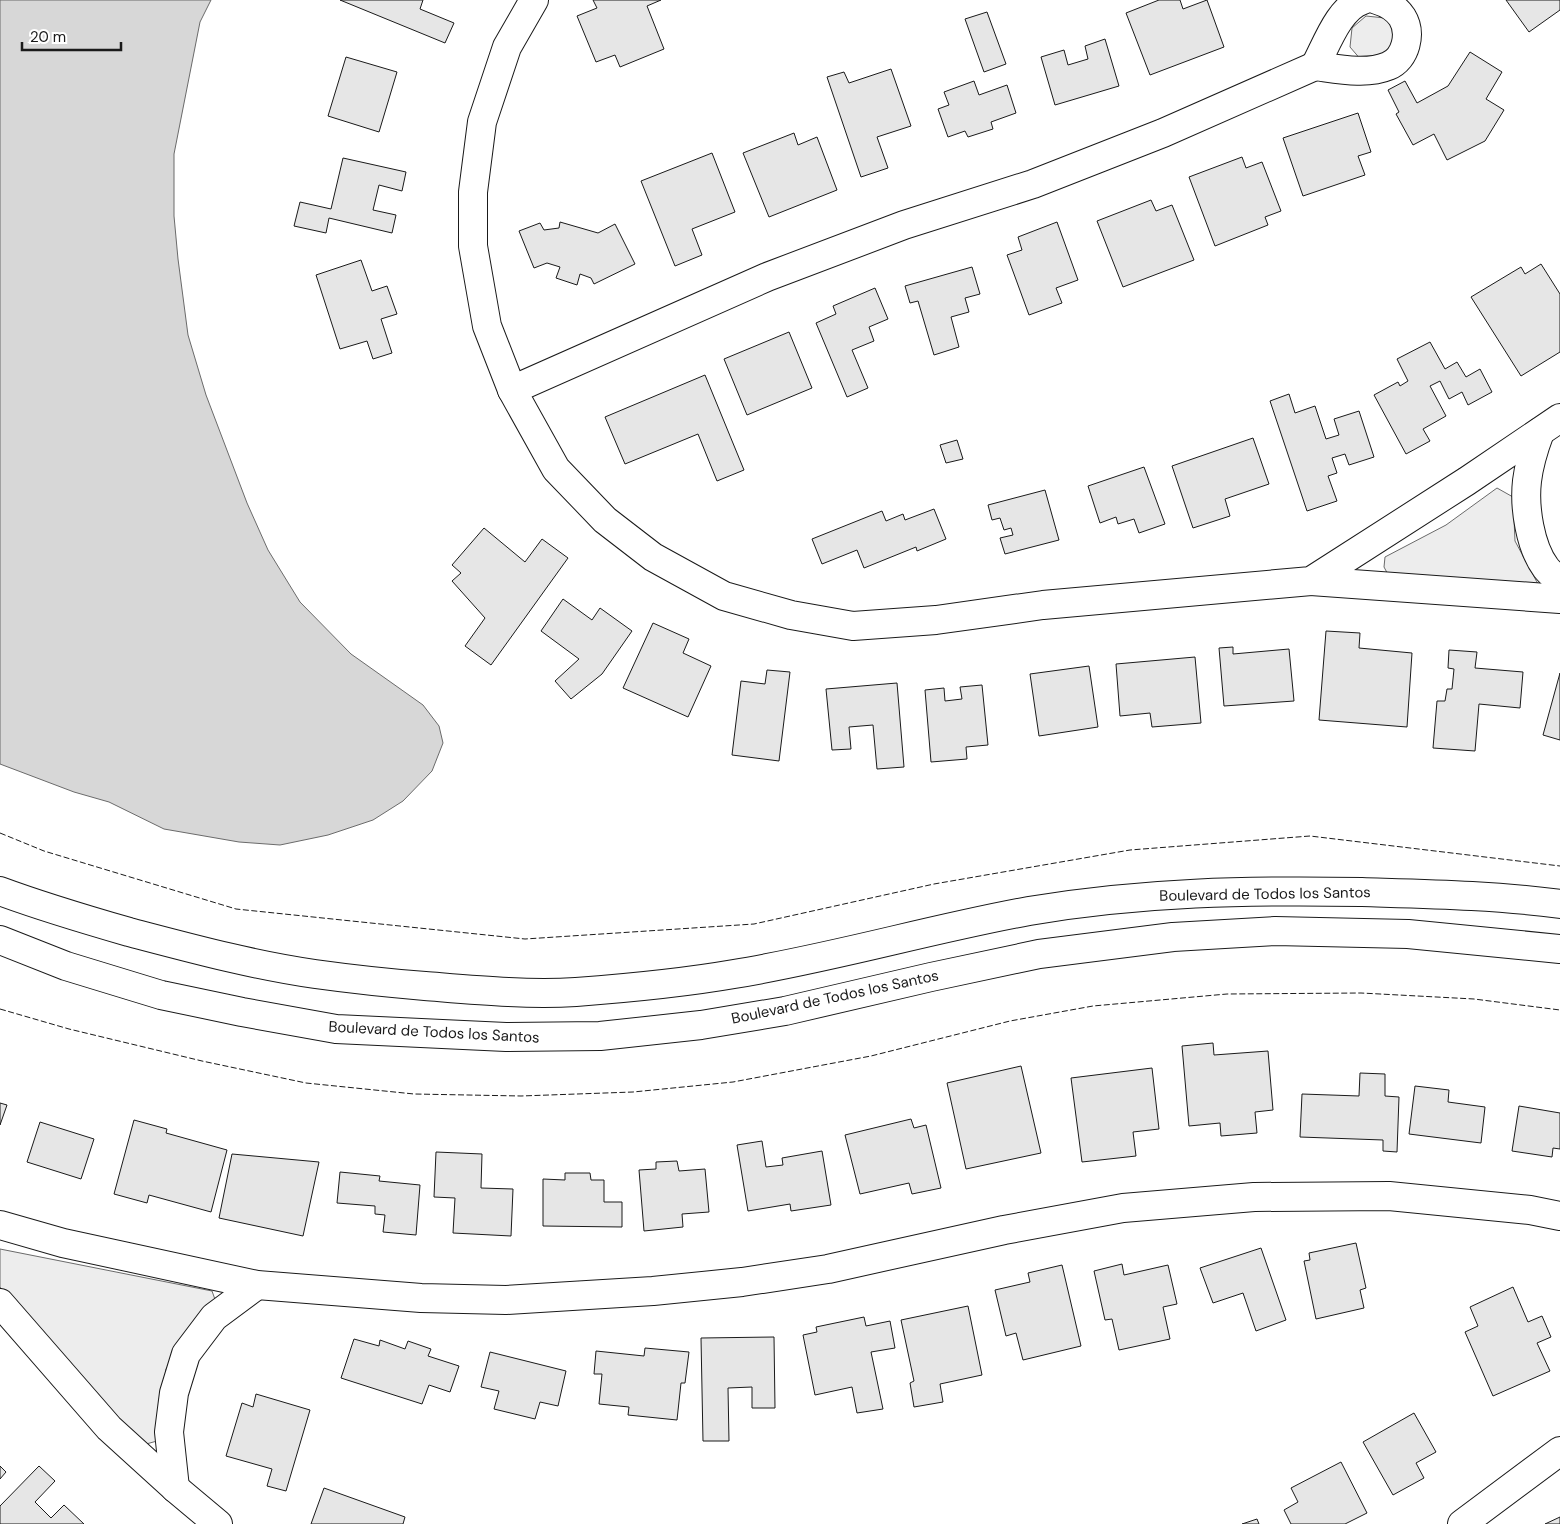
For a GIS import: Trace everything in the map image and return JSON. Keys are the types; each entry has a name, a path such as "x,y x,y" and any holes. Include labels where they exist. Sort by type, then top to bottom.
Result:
{"street":[{"path":"534,0 507,47 482,122 473,192 473,246 487,326 512,390 556,469 605,520 652,557 724,596 791,615 853,626 936,620 1043,605 1311,581 1560,599"},
{"path":"1316,66 1342,16 1353,4 1363,0"},
{"path":"512,390 767,278 904,225 1033,184 1163,133 1316,66 1366,70 1384,68 1396,62 1404,52 1406,28 1402,18 1395,9 1377,0"},
{"path":"1311,581 1467,481 1550,425"},
{"path":"1550,425 1531,456 1526,483 1528,517 1533,542 1545,567 1560,582"},
{"name":"Boulevard de Todos los Santos","path":"0,891 48,910 239,960 312,974 494,992 573,992 735,974 934,930 1112,899 1210,892 1298,891 1422,893 1515,898 1560,904"},
{"name":"Boulevard de Todos los Santos","path":"0,940 66,966 161,995 242,1012 336,1029 506,1037 600,1036 701,1025 785,1011 931,976 1039,954 1173,937 1275,931 1408,934 1560,949"},
{"path":"0,1225 63,1243 257,1284 421,1298 516,1300 653,1291 742,1282 828,1269 1004,1230 1124,1208 1254,1197 1390,1196 1530,1210 1560,1216"},
{"path":"1530,1210 1560,1235"},
{"path":"174,1488 168,1432 174,1393 186,1354 214,1317 257,1284"},
{"path":"0,1303 109,1428 174,1488 218,1524"},
{"path":"1462,1524 1560,1451"}],"shaded area":[{"path":"0,0 211,0 200,22 174,154 174,216 188,335 206,395 247,503 268,550 300,602 351,654 423,705 439,726 443,743 432,771 403,801 373,820 328,835 280,845 239,842 164,829 109,802 74,792 0,764"},
{"path":"1366,16 1385,18 1397,32 1395,50 1362,61 1350,47 1352,28"},
{"path":"1497,488 1513,497 1515,541 1538,584 1533,594 1392,582 1384,567 1385,557 1446,525"},
{"path":"0,1249 212,1291 217,1305 166,1369 157,1441 139,1446 0,1287"}],"building":[{"path":"340,0 423,0 420,9 454,23 445,43"},
{"path":"593,0 661,0 647,6 664,49 620,67 615,55 596,62 577,16 597,8"},
{"path":"1159,0 1180,0 1183,9 1207,0 1224,47 1150,75 1126,13"},
{"path":"1506,0 1560,0 1560,10 1529,32"},
{"path":"987,12 1006,64 984,72 965,19"},
{"path":"1105,39 1119,86 1055,105 1041,57 1064,50 1068,65 1088,59 1085,46"},
{"path":"1470,52 1502,72 1486,99 1504,110 1485,141 1447,160 1434,134 1413,145 1396,114 1399,112 1388,90 1405,81 1417,103 1448,86"},
{"path":"346,57 397,72 379,132 328,116"},
{"path":"891,69 911,126 877,137 888,168 861,177 827,77 844,72 849,83"},
{"path":"974,81 979,95 1007,85 1016,113 991,122 993,129 968,137 965,131 948,137 938,109 949,105 944,92"},
{"path":"1358,113 1371,152 1358,156 1365,175 1303,196 1283,138"},
{"path":"794,133 798,145 817,137 837,190 769,217 743,153"},
{"path":"712,153 735,212 692,229 702,255 675,266 641,181"},
{"path":"1242,157 1246,168 1262,162 1281,211 1265,217 1268,225 1215,246 1189,177"},
{"path":"343,158 406,172 402,191 379,185 373,210 396,215 392,233 329,218 326,233 294,226 300,202 331,209"},
{"path":"1151,200 1156,211 1172,205 1194,260 1123,287 1097,221"},
{"path":"560,222 598,233 615,224 635,264 594,284 591,278 580,274 577,285 556,278 560,267 547,263 534,268 519,231 540,223 544,230 559,228"},
{"path":"1057,222 1078,280 1056,288 1062,303 1029,315 1007,255 1022,250 1018,237"},
{"path":"361,260 372,291 387,286 397,314 381,319 392,353 373,359 367,341 340,349 316,275"},
{"path":"1541,264 1560,294 1560,352 1521,376 1471,297 1521,267 1525,274"},
{"path":"972,267 980,294 965,298 969,312 951,317 959,347 934,355 918,301 910,303 905,286"},
{"path":"875,288 888,319 869,327 874,341 852,350 868,388 847,397 816,323 836,314 833,306"},
{"path":"789,332 812,388 747,415 724,359"},
{"path":"1430,342 1445,369 1457,362 1466,377 1480,369 1492,392 1468,405 1462,392 1449,399 1440,381 1430,386 1446,416 1423,429 1430,441 1406,454 1374,395 1398,382 1400,386 1408,381 1397,359"},
{"path":"705,375 744,470 717,481 698,434 625,464 605,417"},
{"path":"1289,394 1295,413 1315,406 1326,439 1339,435 1334,419 1359,411 1374,457 1349,465 1345,454 1332,458 1337,473 1328,476 1337,501 1307,511 1270,401"},
{"path":"1253,438 1269,484 1225,499 1230,516 1193,528 1172,466"},
{"path":"957,440 963,459 946,463 940,445"},
{"path":"1144,467 1165,524 1139,533 1134,519 1118,524 1116,517 1100,523 1088,486"},
{"path":"1045,490 1059,540 1005,554 1000,538 1013,535 1011,528 1004,530 1000,518 992,520 988,505"},
{"path":"934,509 946,539 917,551 916,547 864,568 857,550 822,564 812,539 882,511 886,521 903,514 905,520"},
{"path":"484,528 525,562 542,539 568,558 491,665 465,646 485,618 452,581 461,573 452,565"},
{"path":"563,599 592,620 600,608 632,631 602,674 571,699 555,681 579,659 541,631"},
{"path":"653,623 689,639 683,653 711,666 688,717 623,688"},
{"path":"1326,631 1360,633 1359,648 1412,653 1407,727 1319,720"},
{"path":"1233,647 1233,654 1289,649 1294,701 1224,706 1219,648"},
{"path":"1449,650 1477,652 1475,668 1523,672 1520,708 1479,704 1475,751 1433,748 1437,701 1445,701 1447,689 1452,689 1454,669 1448,668"},
{"path":"1195,657 1201,723 1152,727 1150,713 1120,716 1116,664"},
{"path":"1089,666 1098,727 1039,736 1030,674"},
{"path":"767,670 790,672 779,761 732,755 741,681 765,684"},
{"path":"1560,673 1560,740 1543,735"},
{"path":"897,683 904,767 877,769 873,725 849,727 851,749 832,750 826,689"},
{"path":"982,685 988,745 966,747 967,759 931,762 925,690 944,688 945,701 962,699 960,687"},
{"path":"1213,1043 1214,1055 1268,1051 1273,1110 1255,1112 1257,1133 1221,1136 1220,1123 1189,1126 1182,1046"},
{"path":"1021,1066 1041,1153 966,1169 947,1083"},
{"path":"1152,1068 1159,1129 1133,1132 1136,1156 1082,1162 1071,1078"},
{"path":"1360,1073 1385,1074 1385,1096 1399,1097 1397,1152 1383,1151 1383,1140 1300,1137 1302,1094 1359,1096"},
{"path":"1415,1086 1449,1090 1448,1102 1485,1107 1481,1143 1409,1134"},
{"path":"0,1103 7,1105 0,1125"},
{"path":"1519,1106 1560,1113 1560,1149 1553,1148 1552,1157 1512,1151"},
{"path":"911,1119 914,1128 926,1125 941,1188 912,1194 909,1183 860,1194 845,1135"},
{"path":"134,1120 167,1129 166,1133 227,1150 211,1212 149,1195 147,1203 114,1194"},
{"path":"40,1122 94,1139 81,1179 27,1162"},
{"path":"762,1141 766,1167 783,1165 782,1158 822,1151 831,1205 791,1211 790,1204 748,1211 737,1145"},
{"path":"436,1152 482,1154 481,1188 513,1189 511,1236 453,1233 455,1198 434,1197"},
{"path":"232,1154 319,1162 303,1236 219,1218"},
{"path":"677,1161 679,1171 705,1169 709,1212 682,1214 683,1227 644,1231 639,1170 656,1169 656,1162"},
{"path":"340,1172 380,1176 379,1181 420,1185 416,1235 383,1232 385,1215 375,1214 375,1206 337,1203"},
{"path":"565,1173 590,1173 591,1180 604,1180 604,1202 622,1202 622,1227 543,1226 543,1179 565,1180"},
{"path":"1356,1243 1366,1288 1360,1290 1364,1308 1316,1319 1304,1261 1310,1260 1309,1253"},
{"path":"1261,1248 1286,1320 1256,1331 1243,1293 1213,1303 1200,1268"},
{"path":"1122,1264 1124,1275 1168,1265 1177,1304 1163,1307 1170,1339 1119,1350 1112,1319 1105,1320 1094,1271"},
{"path":"1062,1265 1081,1346 1023,1360 1016,1333 1006,1336 995,1290 1030,1282 1028,1273"},
{"path":"1513,1287 1528,1322 1542,1316 1551,1337 1537,1343 1550,1371 1493,1396 1465,1332 1478,1326 1470,1307"},
{"path":"968,1306 982,1375 940,1384 943,1402 914,1407 910,1383 914,1381 901,1320"},
{"path":"864,1317 866,1326 890,1321 895,1348 871,1352 883,1409 857,1413 852,1387 815,1395 803,1335 817,1332 816,1327"},
{"path":"774,1337 775,1408 752,1408 752,1387 728,1388 729,1441 703,1441 701,1338"},
{"path":"354,1339 379,1346 380,1340 405,1349 408,1341 431,1349 428,1356 459,1366 450,1392 429,1385 422,1404 341,1378"},
{"path":"645,1348 689,1352 685,1383 681,1383 677,1420 628,1415 629,1407 599,1404 602,1374 594,1374 596,1351 644,1356"},
{"path":"490,1352 566,1371 558,1406 540,1402 535,1419 494,1409 499,1391 481,1387"},
{"path":"256,1394 310,1410 286,1491 267,1486 272,1469 226,1456 242,1403 253,1407"},
{"path":"1414,1413 1436,1452 1416,1463 1424,1478 1393,1495 1363,1442"},
{"path":"1341,1462 1367,1513 1345,1524 1291,1524 1284,1510 1298,1502 1291,1488"},
{"path":"0,1466 6,1472 0,1479"},
{"path":"39,1466 55,1481 35,1502 51,1518 64,1505 84,1524 0,1524 0,1506"},
{"path":"324,1488 405,1517 403,1524 311,1524"},
{"path":"1560,1517 1560,1524 1545,1524"},
{"path":"1257,1519 1259,1524 1242,1524"}],"fence":[{"path":"0,833 44,851 236,909 525,939 754,924 934,884 1130,850 1310,836 1560,866"},
{"path":"0,1009 69,1029 202,1061 306,1083 414,1094 521,1096 633,1092 733,1082 871,1056 1010,1021 1093,1006 1227,994 1361,993 1474,999 1560,1010"}]}
